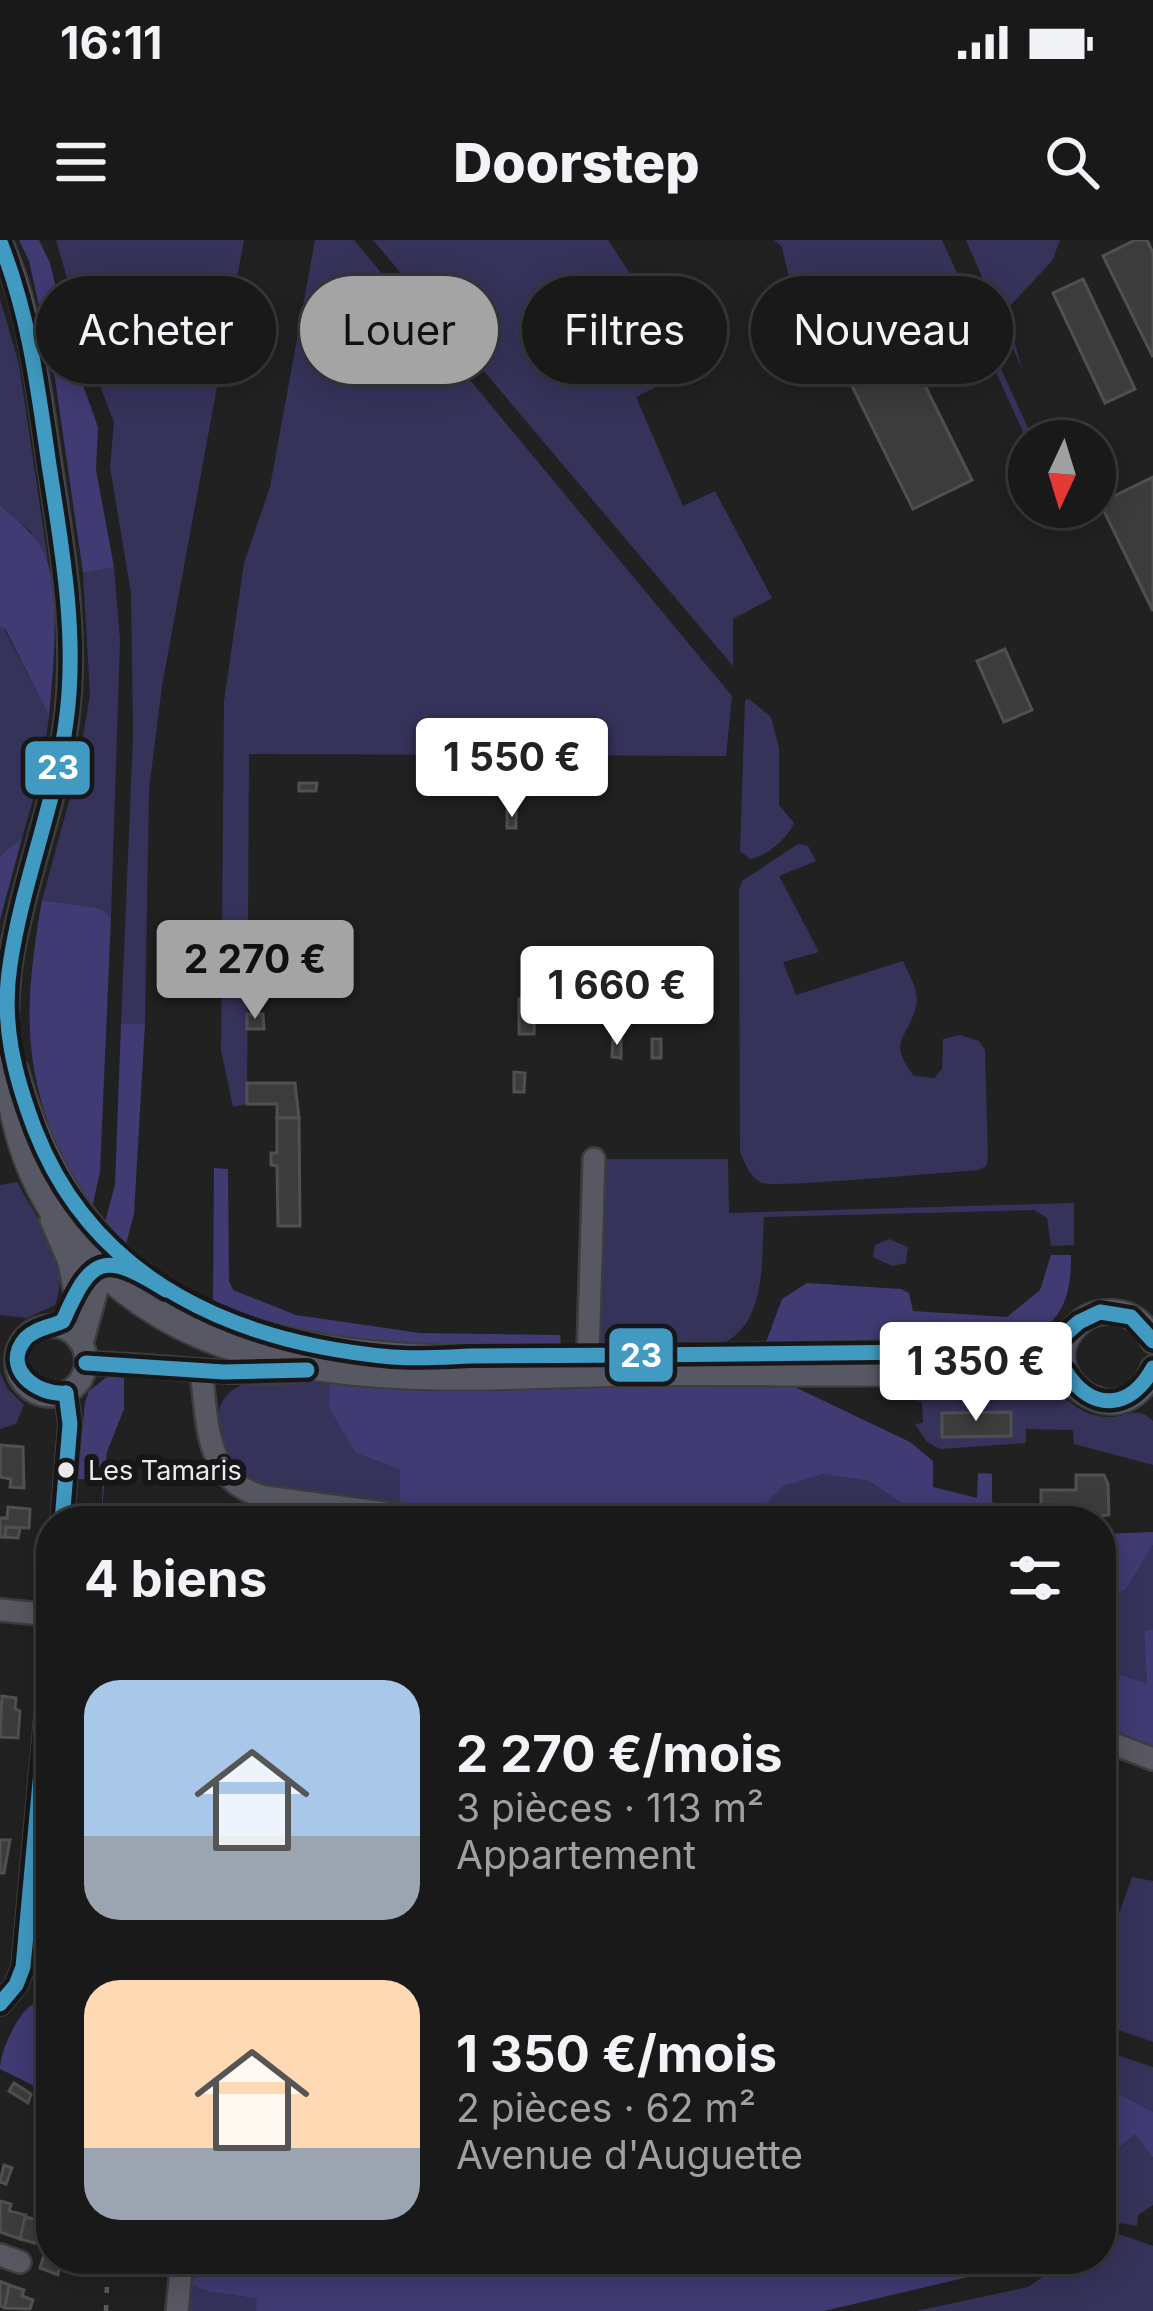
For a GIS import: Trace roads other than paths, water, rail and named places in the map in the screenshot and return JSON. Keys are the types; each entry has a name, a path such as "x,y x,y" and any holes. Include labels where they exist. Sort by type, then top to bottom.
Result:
{"main road":[{"path":"0,242 20,298 38,387 66,576 71,644 66,723 15,938 5,1029 9,1114 38,1190 79,1250 269,1336 348,1352 441,1359 1019,1351 1045,1347 1068,1336 1078,1323 1097,1312 1120,1311 1140,1322 1152,1338"},
{"path":"5,1029 42,1151 155,1316 276,1362 437,1377 1027,1368 1066,1372"},
{"path":"1068,1336 1066,1372 1093,1400 1121,1401 1149,1383"}],"street":[{"path":"588,1357 595,1159"},
{"path":"38,1190 67,1255 75,1292"},
{"path":"123,1272 84,1353 80,1381 66,1393 50,1396 28,1388 8,1358 32,1332 66,1318 83,1277 123,1272"},
{"path":"55,1326 66,1329 84,1353 124,1364 236,1374 318,1369"},
{"path":"192,1368 220,1466 240,1490 315,1506"},
{"path":"207,1413 214,1395 236,1374"},
{"path":"63,1506 70,1413 66,1393"},
{"path":"0,1610 36,1614"},
{"path":"1116,1745 1153,1759"},
{"path":"0,2004 23,1967 36,1826"},
{"path":"177,2311 181,2274"}],"railway":[{"path":"106,2311 107,2274"}],"place":[{"name":"Les Tamaris","path":"66,1470"}]}
